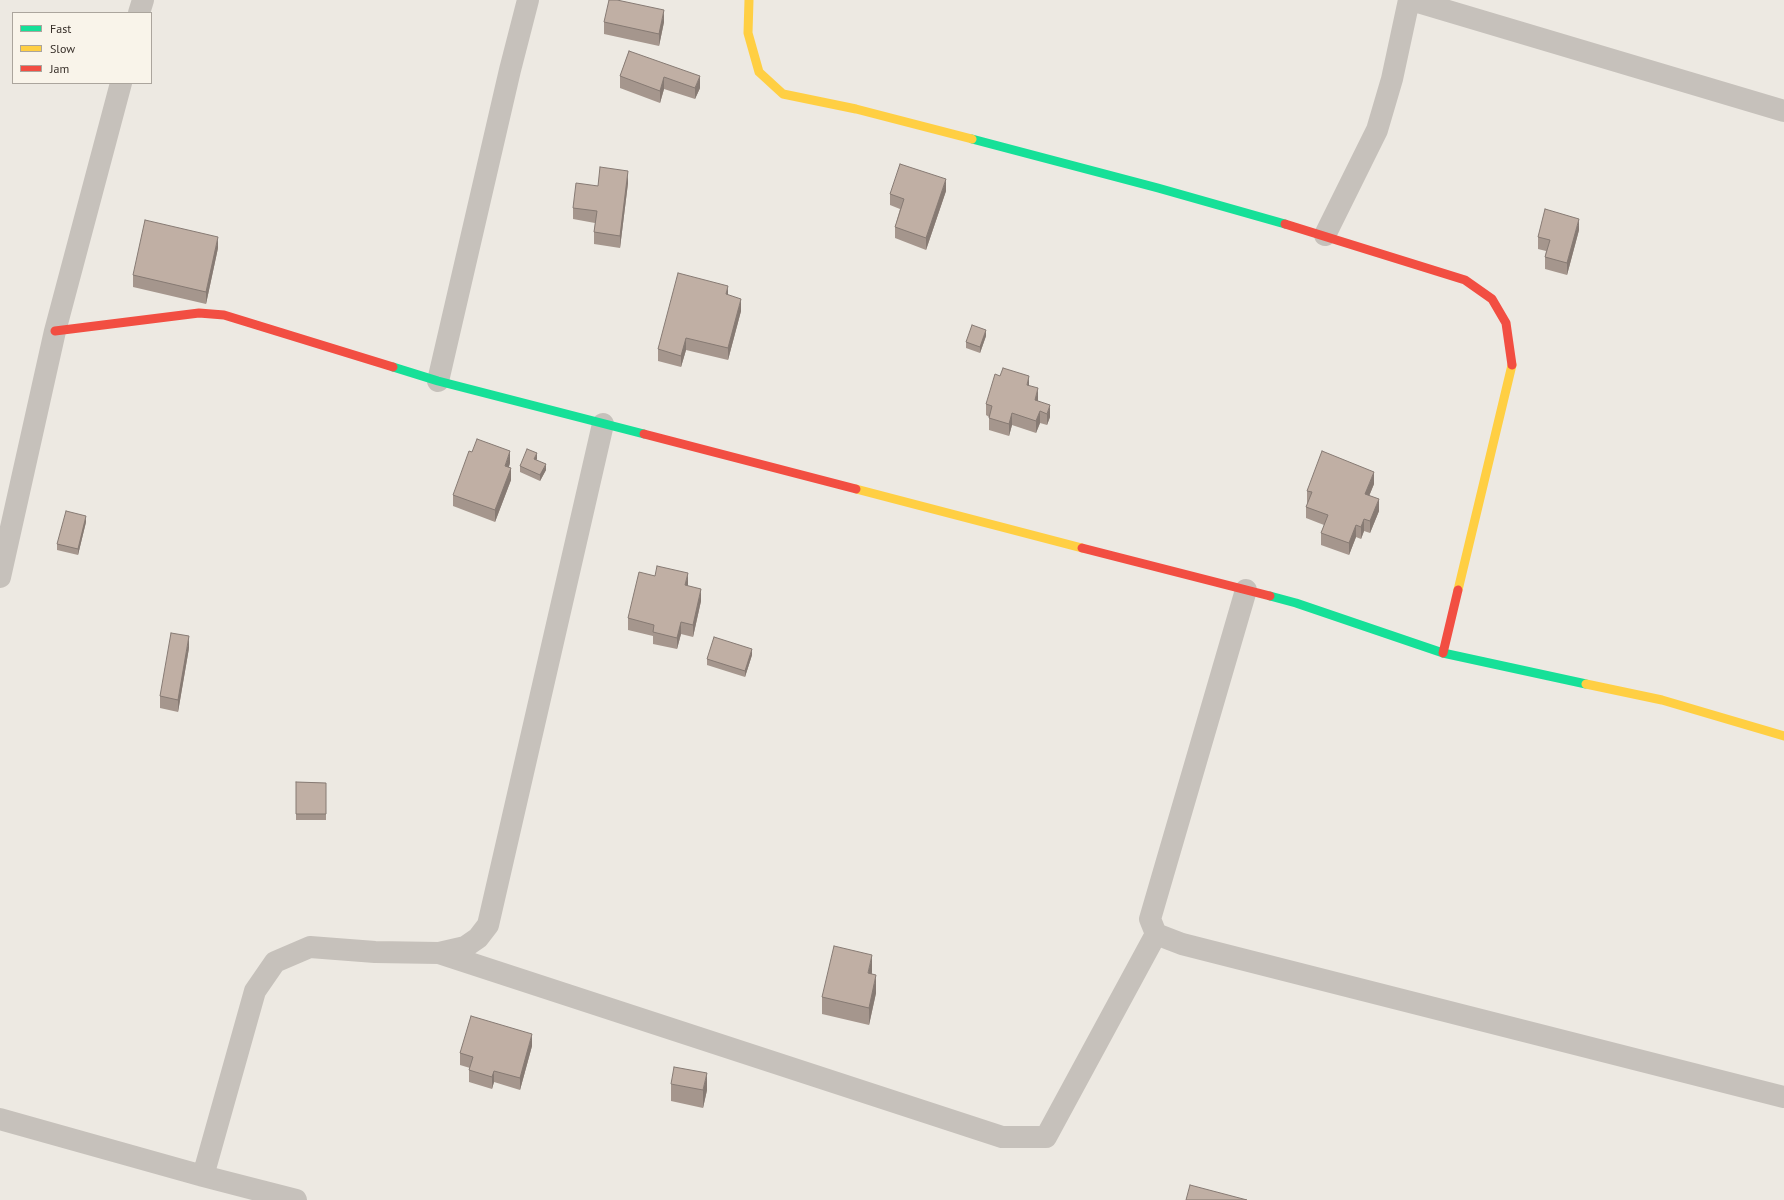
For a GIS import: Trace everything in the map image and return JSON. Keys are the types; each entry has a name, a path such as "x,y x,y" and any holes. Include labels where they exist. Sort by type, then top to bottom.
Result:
{"street":[{"path":"139,12 143,0"},
{"path":"438,381 510,70 528,0"},
{"path":"749,0 748,33 760,72 783,94 856,109 1158,188 1325,235 1465,280 1492,299 1506,324 1512,366 1443,653"},
{"path":"1325,235 1377,130 1392,79 1410,0 1784,111"},
{"path":"0,577 55,331 121,84"},
{"path":"55,331 199,313 224,315 438,381 1296,603 1443,653 1662,700 1784,736"},
{"path":"204,1176 255,992 275,962 310,947 374,952 439,953 465,947 478,938 488,924 603,424"},
{"path":"1246,590 1150,919 1156,934 1182,944 1784,1097"},
{"path":"439,953 1002,1136 1046,1137 1156,934"},
{"path":"0,1120 296,1200"}],"building":[{"path":"609,0 617,0 664,10 659,34 604,22"},
{"path":"629,51 700,76 695,88 664,77 660,91 620,76"},
{"path":"900,164 946,179 926,238 895,227 904,199 890,194"},
{"path":"600,167 628,171 620,236 594,232 597,211 573,208 576,183 598,186"},
{"path":"1545,209 1579,219 1567,263 1545,257 1550,240 1538,237"},
{"path":"145,220 218,237 206,292 133,275"},
{"path":"678,273 728,286 726,294 741,299 728,348 686,338 681,356 658,349"},
{"path":"972,325 986,330 980,347 966,342"},
{"path":"1003,368 1029,376 1027,385 1038,388 1035,400 1050,405 1047,414 1040,411 1036,421 1012,413 1009,424 989,418 992,406 986,404 995,374 1000,376"},
{"path":"477,439 510,451 505,466 511,468 495,510 453,495 469,451 472,452"},
{"path":"527,449 537,453 534,459 546,464 540,475 520,466"},
{"path":"1322,451 1374,472 1365,494 1379,499 1370,521 1364,519 1361,527 1356,525 1349,543 1321,533 1328,515 1306,507 1312,492 1307,491"},
{"path":"66,511 86,516 78,549 57,544"},
{"path":"657,566 688,573 685,585 701,589 693,625 681,622 677,638 653,632 654,625 628,618 639,572 655,576"},
{"path":"171,633 189,636 178,700 160,696"},
{"path":"714,637 752,649 745,671 707,659"},
{"path":"296,782 326,783 326,814 296,814"},
{"path":"834,946 872,955 868,973 876,975 869,1008 822,997"},
{"path":"471,1016 532,1034 520,1078 494,1071 492,1077 469,1070 473,1057 460,1053"},
{"path":"674,1067 707,1073 703,1090 671,1084"},
{"path":"1190,1185 1247,1200 1186,1200"}],"traffic: fast":[{"path":"972,139 1158,188 1285,224"},
{"path":"393,367 438,381 644,434"},
{"path":"1270,596 1296,603 1443,653 1586,684"}],"traffic: slow":[{"path":"749,0 748,33 759,72 783,94 856,109 972,139"},
{"path":"1458,590 1512,365"},
{"path":"856,489 1082,548"},
{"path":"1586,684 1662,700 1784,736"}],"traffic: jam":[{"path":"1285,224 1465,280 1492,299 1506,323 1512,365"},
{"path":"55,331 199,313 224,315 393,367"},
{"path":"644,434 856,489"},
{"path":"1082,548 1270,596"},
{"path":"1443,653 1458,590"}]}
